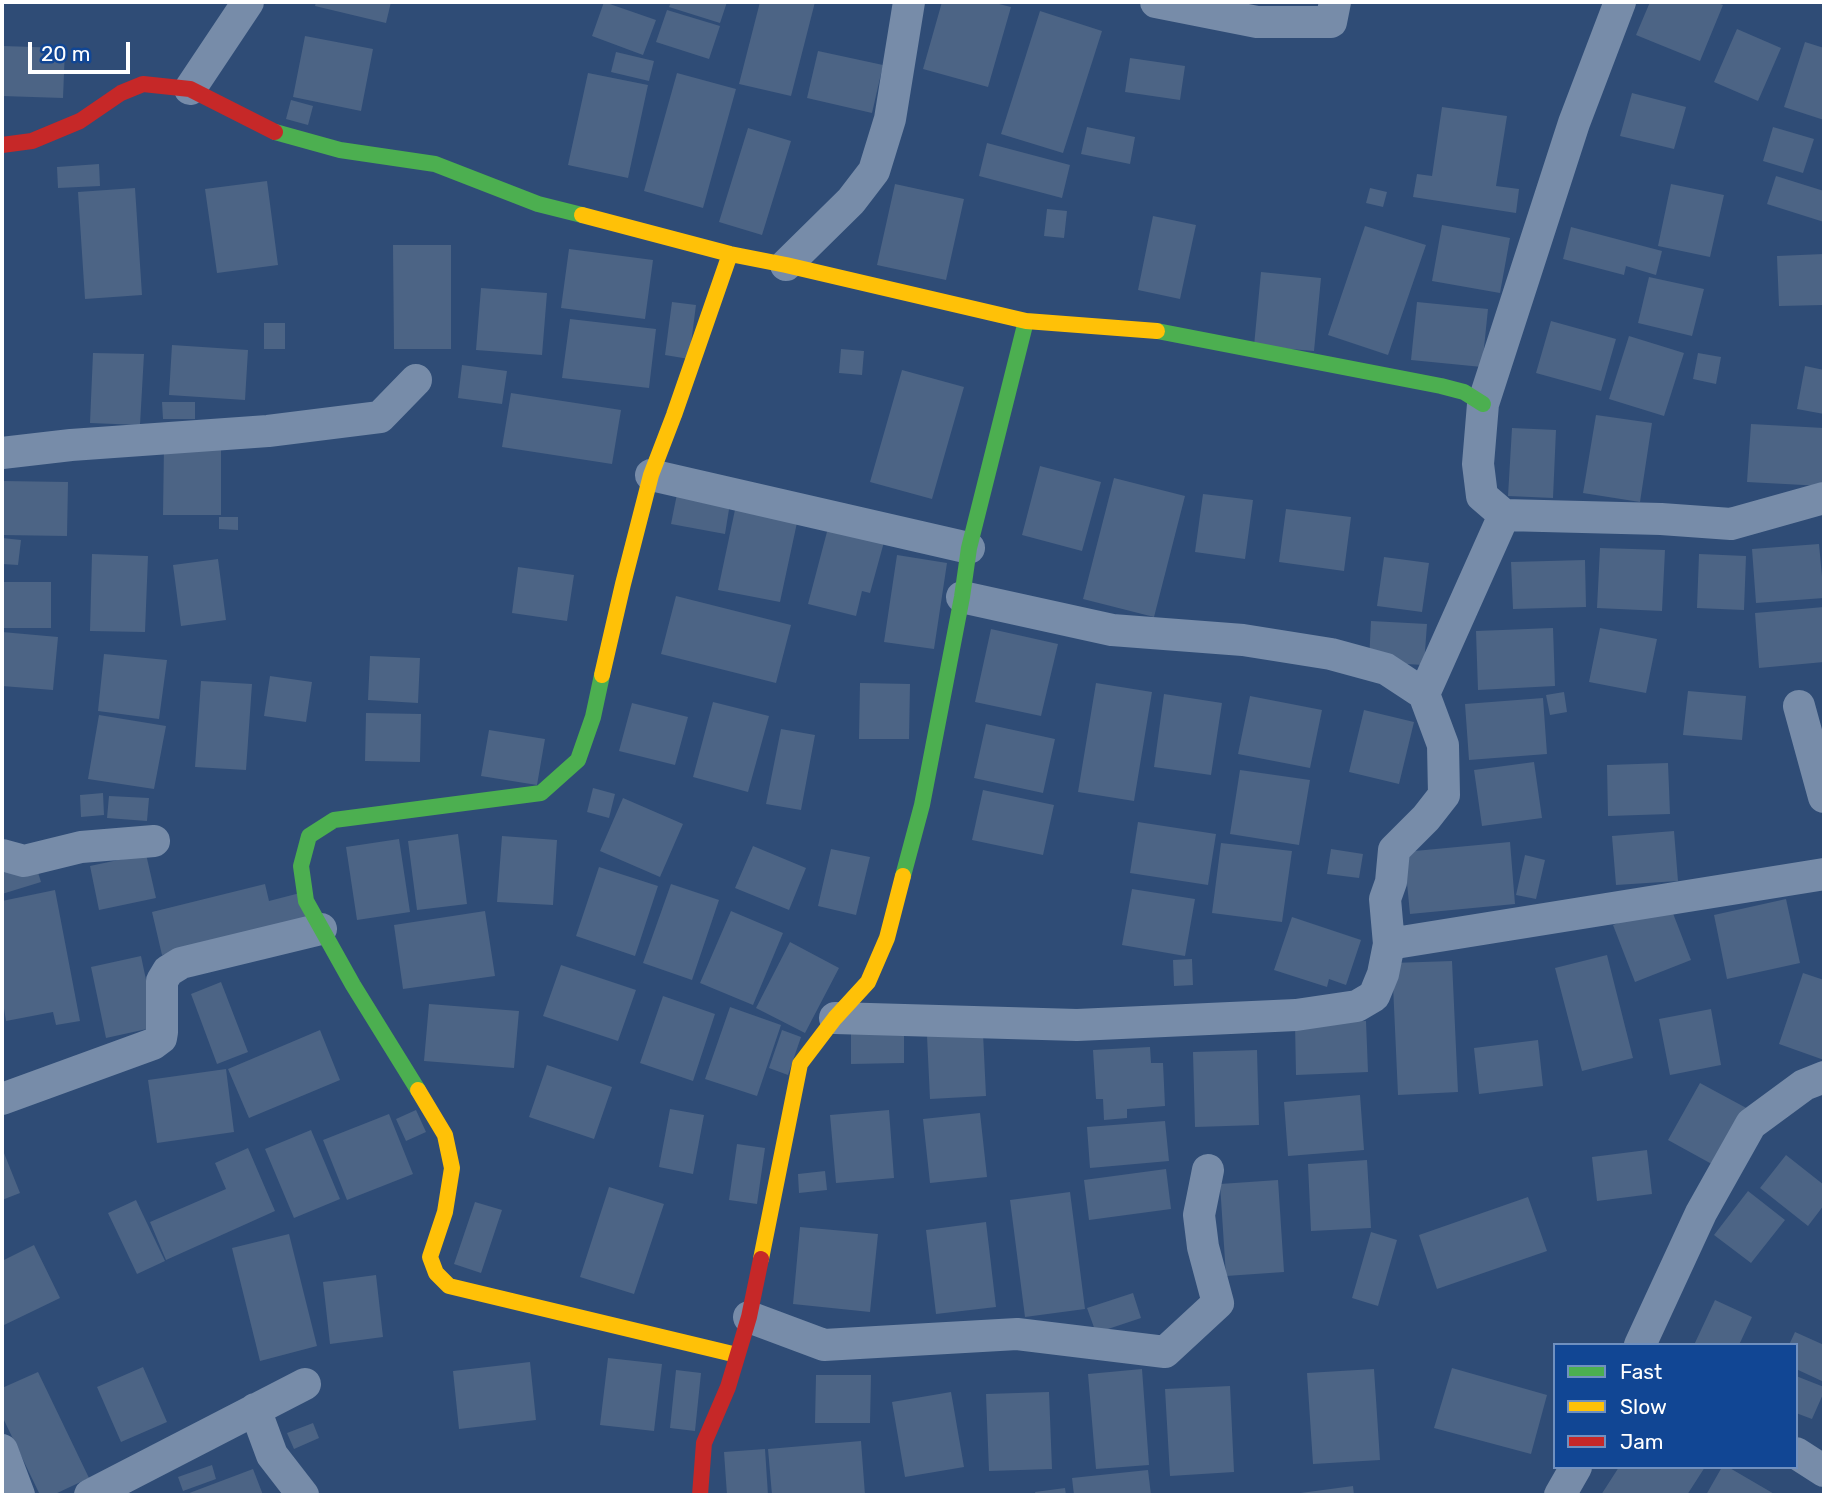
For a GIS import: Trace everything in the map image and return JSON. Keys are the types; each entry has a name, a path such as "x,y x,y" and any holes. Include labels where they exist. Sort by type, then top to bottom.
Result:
{"street":[{"path":"190,89 248,2"},
{"path":"786,265 851,201 874,171 890,119 909,2"},
{"path":"1156,2 1257,22 1331,22 1335,2"},
{"path":"1620,2 1574,123 1483,404 1478,464 1482,496 1504,515 1661,519 1731,524 1824,498"},
{"path":"2,145 32,141 80,121 121,93 143,84 190,89 274,132 340,150 435,164 538,204 730,254 1026,321 1153,330 1441,386 1464,392 1483,404"},
{"path":"730,254 651,475 593,718 578,760 541,793 334,820 309,836 300,866 306,901 321,929 445,1135 452,1168 445,1212 430,1257 436,1273 449,1286 737,1354"},
{"path":"700,1495 704,1443 728,1387 750,1317 800,1064 835,1018 868,982 887,938 922,804 969,548 1026,321"},
{"path":"2,453 71,445 268,431 380,417 416,380"},
{"path":"651,475 969,548"},
{"path":"1424,694 1504,515"},
{"path":"835,1018 1077,1025 1296,1015 1357,1006 1374,996 1383,974 1389,944 1385,899 1391,882 1394,850 1426,818 1444,795 1443,745 1424,694 1386,669 1331,654 1243,640 1112,630 962,597"},
{"path":"1799,706 1824,797"},
{"path":"2,855 24,861 80,847 154,841"},
{"path":"1389,944 1824,874"},
{"path":"2,1099 153,1044 161,1038 162,981 168,971 181,963 321,929"},
{"path":"1641,1343 1701,1213 1751,1124 1804,1085 1824,1077"},
{"path":"750,1317 824,1345 1017,1334 1165,1352 1218,1303 1203,1247 1199,1215 1208,1170"},
{"path":"90,1495 305,1384"},
{"path":"255,1409 272,1455 303,1495"},
{"path":"2,1450 19,1495"},
{"path":"1798,1454 1824,1471"},
{"path":"1560,1495 1575,1469"}],"building":[{"path":"316,2 391,2 386,23 315,6"},
{"path":"604,2 656,20 643,55 592,36"},
{"path":"671,2 727,2 720,23 669,7"},
{"path":"760,2 815,2 791,96 739,84"},
{"path":"942,2 991,2 1011,7 988,87 923,69"},
{"path":"1650,2 1715,2 1723,5 1700,61 1636,35"},
{"path":"667,10 720,26 709,59 656,42"},
{"path":"1040,11 1102,31 1063,153 1001,134"},
{"path":"1737,29 1781,48 1758,101 1714,82"},
{"path":"305,36 373,49 361,111 293,97"},
{"path":"1805,42 1824,48 1824,120 1784,107"},
{"path":"2,46 65,48 63,98 2,96"},
{"path":"818,51 883,65 872,113 807,98"},
{"path":"616,52 654,61 649,81 611,72"},
{"path":"1130,58 1185,66 1180,100 1125,92"},
{"path":"588,73 648,85 628,178 568,165"},
{"path":"677,73 736,89 703,208 644,191"},
{"path":"1632,93 1686,107 1674,149 1620,136"},
{"path":"291,100 313,106 308,125 286,119"},
{"path":"1442,107 1507,116 1496,186 1519,189 1516,213 1413,197 1417,174 1432,176"},
{"path":"1087,127 1135,137 1130,164 1081,154"},
{"path":"1773,127 1814,139 1803,173 1763,161"},
{"path":"748,128 791,141 762,235 719,222"},
{"path":"987,143 1070,165 1062,198 979,176"},
{"path":"99,164 100,186 58,188 57,167"},
{"path":"1776,176 1824,191 1824,222 1767,204"},
{"path":"267,181 278,265 217,273 205,189"},
{"path":"895,184 964,199 946,280 877,265"},
{"path":"1671,184 1724,195 1710,257 1658,246"},
{"path":"135,188 142,295 85,299 78,192"},
{"path":"1370,188 1387,192 1383,207 1366,203"},
{"path":"1047,209 1067,211 1064,238 1044,236"},
{"path":"1153,216 1196,225 1180,299 1138,290"},
{"path":"1442,225 1510,238 1500,293 1432,281"},
{"path":"1365,226 1426,245 1388,355 1328,335"},
{"path":"1571,227 1662,251 1656,275 1626,266 1624,275 1563,259"},
{"path":"393,245 451,245 451,349 394,349"},
{"path":"569,249 653,260 645,319 561,308"},
{"path":"1824,254 1824,305 1779,306 1777,256"},
{"path":"1261,272 1321,278 1314,351 1254,346"},
{"path":"1649,277 1704,289 1692,336 1638,323"},
{"path":"481,288 547,293 542,355 476,350"},
{"path":"672,302 696,305 689,359 665,355"},
{"path":"1417,302 1488,309 1482,367 1411,360"},
{"path":"570,319 656,329 649,388 562,378"},
{"path":"1551,321 1616,339 1601,391 1536,373"},
{"path":"264,323 285,323 285,349 264,349"},
{"path":"1629,336 1684,353 1664,416 1609,399"},
{"path":"172,345 248,350 245,400 169,395"},
{"path":"841,349 864,351 862,375 839,373"},
{"path":"93,353 144,354 140,425 90,423"},
{"path":"1698,353 1721,357 1716,384 1693,379"},
{"path":"462,365 507,371 502,404 458,398"},
{"path":"1805,366 1824,370 1824,414 1797,409"},
{"path":"902,370 964,387 932,499 870,482"},
{"path":"511,393 621,410 612,464 502,447"},
{"path":"162,402 195,402 195,419 163,419"},
{"path":"1596,415 1652,423 1640,502 1583,493"},
{"path":"1751,424 1824,428 1823,486 1747,482"},
{"path":"1512,428 1556,430 1553,498 1508,496"},
{"path":"164,445 221,445 221,515 163,515"},
{"path":"1040,466 1101,482 1082,551 1022,535"},
{"path":"1114,478 1185,496 1154,617 1083,599"},
{"path":"2,481 68,482 67,536 2,535"},
{"path":"677,494 730,503 725,534 671,524"},
{"path":"1203,494 1253,500 1245,559 1195,552"},
{"path":"736,505 798,518 780,602 718,590"},
{"path":"1286,509 1351,517 1344,571 1279,562"},
{"path":"219,517 238,517 238,530 219,529"},
{"path":"828,528 884,542 870,593 862,591 856,616 808,604"},
{"path":"2,538 21,540 18,565 2,564"},
{"path":"1819,544 1824,598 1756,603 1752,549"},
{"path":"1600,548 1665,550 1662,611 1597,608"},
{"path":"92,554 148,556 145,632 90,631"},
{"path":"1699,554 1746,556 1744,610 1697,608"},
{"path":"897,555 947,563 934,649 884,642"},
{"path":"1384,557 1429,563 1422,612 1377,606"},
{"path":"218,559 226,620 181,626 173,565"},
{"path":"1585,560 1586,607 1513,609 1511,562"},
{"path":"518,567 574,575 567,621 512,613"},
{"path":"2,582 51,582 51,628 2,628"},
{"path":"676,596 791,625 776,683 661,654"},
{"path":"1824,607 1824,662 1759,668 1755,613"},
{"path":"1371,621 1427,624 1424,665 1369,662"},
{"path":"1553,628 1555,686 1478,690 1476,631"},
{"path":"1600,628 1657,639 1646,693 1589,682"},
{"path":"991,629 1058,644 1041,716 975,702"},
{"path":"2,632 58,637 53,690 2,686"},
{"path":"104,654 167,660 159,719 98,711"},
{"path":"370,656 420,658 418,703 368,700"},
{"path":"270,676 312,682 306,722 264,716"},
{"path":"201,681 252,684 246,770 195,767"},
{"path":"860,683 910,684 909,739 859,739"},
{"path":"1096,683 1152,692 1134,801 1078,792"},
{"path":"1688,691 1746,696 1742,740 1683,735"},
{"path":"1564,692 1567,712 1550,715 1546,695"},
{"path":"1164,694 1222,703 1211,775 1154,767"},
{"path":"1250,696 1322,710 1310,768 1238,754"},
{"path":"1543,698 1547,754 1469,760 1465,704"},
{"path":"713,702 769,716 748,792 693,777"},
{"path":"632,703 688,717 675,765 619,751"},
{"path":"1364,710 1414,722 1399,784 1349,772"},
{"path":"366,713 421,714 420,762 365,761"},
{"path":"99,715 166,726 154,789 88,779"},
{"path":"986,724 1055,739 1043,793 974,778"},
{"path":"781,729 815,735 801,810 766,804"},
{"path":"489,730 545,739 537,785 481,776"},
{"path":"1534,762 1542,818 1482,826 1474,770"},
{"path":"1668,763 1670,814 1608,816 1607,765"},
{"path":"1240,770 1310,780 1299,845 1230,834"},
{"path":"593,788 615,794 609,818 587,812"},
{"path":"983,790 1054,805 1043,855 972,840"},
{"path":"103,793 104,815 81,817 80,795"},
{"path":"109,796 149,798 147,821 107,818"},
{"path":"623,798 683,824 660,877 600,851"},
{"path":"1138,822 1216,834 1208,885 1130,873"},
{"path":"1674,831 1678,881 1616,885 1612,836"},
{"path":"458,834 467,904 417,910 408,841"},
{"path":"502,836 557,840 553,905 497,902"},
{"path":"399,839 410,912 357,920 346,847"},
{"path":"1510,842 1515,904 1410,914 1404,852"},
{"path":"1221,843 1292,851 1282,922 1212,913"},
{"path":"753,846 806,868 789,910 735,888"},
{"path":"831,849 870,857 856,915 818,906"},
{"path":"1331,849 1363,854 1359,878 1327,874"},
{"path":"146,854 156,898 99,910 90,866"},
{"path":"1525,855 1545,860 1536,899 1516,895"},
{"path":"35,863 41,882 2,894 2,873"},
{"path":"599,867 658,886 635,956 576,936"},
{"path":"265,884 269,901 300,893 306,919 162,955 152,912"},
{"path":"671,884 719,900 692,980 643,963"},
{"path":"1132,889 1195,899 1185,956 1122,945"},
{"path":"55,890 80,1021 56,1025 53,1012 6,1021 2,996 2,901"},
{"path":"1786,899 1800,963 1727,979 1714,915"},
{"path":"1669,903 1691,960 1635,982 1613,925"},
{"path":"485,911 495,976 403,989 394,925"},
{"path":"731,911 783,933 753,1005 700,983"},
{"path":"1292,917 1361,940 1346,985 1329,979 1327,987 1274,970"},
{"path":"790,942 839,968 805,1033 756,1008"},
{"path":"1607,955 1633,1058 1582,1071 1555,968"},
{"path":"141,956 156,1027 106,1038 91,967"},
{"path":"1192,959 1193,985 1174,986 1173,960"},
{"path":"1452,961 1458,1092 1398,1095 1392,963"},
{"path":"561,965 636,990 618,1041 543,1016"},
{"path":"1803,973 1824,980 1824,1060 1779,1044"},
{"path":"221,982 248,1052 217,1064 191,994"},
{"path":"663,996 715,1014 693,1081 640,1063"},
{"path":"429,1004 519,1011 514,1068 424,1061"},
{"path":"730,1007 781,1025 757,1096 705,1079"},
{"path":"1711,1009 1721,1065 1670,1075 1659,1019"},
{"path":"1366,1021 1368,1072 1296,1075 1295,1023"},
{"path":"851,1026 904,1026 904,1063 851,1064"},
{"path":"320,1030 340,1080 249,1118 228,1069"},
{"path":"782,1030 801,1037 788,1075 769,1068"},
{"path":"983,1033 986,1096 930,1099 927,1036"},
{"path":"1538,1040 1543,1086 1479,1094 1474,1048"},
{"path":"1150,1047 1151,1063 1163,1063 1165,1106 1127,1109 1127,1118 1104,1120 1103,1099 1096,1099 1093,1050"},
{"path":"1257,1050 1259,1125 1195,1127 1193,1052"},
{"path":"547,1065 612,1087 594,1139 529,1117"},
{"path":"226,1069 234,1132 157,1143 148,1080"},
{"path":"1700,1083 1750,1110 1719,1168 1668,1140"},
{"path":"1360,1095 1364,1150 1288,1156 1284,1102"},
{"path":"670,1109 704,1115 693,1174 659,1167"},
{"path":"416,1110 426,1132 406,1141 396,1119"},
{"path":"889,1110 894,1178 836,1183 830,1115"},
{"path":"980,1113 987,1177 930,1183 923,1119"},
{"path":"389,1114 413,1174 347,1200 323,1140"},
{"path":"1165,1121 1169,1161 1090,1168 1087,1127"},
{"path":"311,1130 340,1199 294,1218 265,1149"},
{"path":"737,1144 765,1148 757,1204 729,1200"},
{"path":"2,1148 20,1193 2,1200"},
{"path":"248,1148 275,1211 166,1260 150,1222 226,1189 215,1163"},
{"path":"1647,1150 1652,1194 1597,1201 1592,1157"},
{"path":"1786,1155 1824,1185 1824,1205 1808,1226 1760,1188"},
{"path":"1367,1160 1371,1228 1311,1231 1308,1164"},
{"path":"1166,1169 1171,1209 1089,1220 1084,1180"},
{"path":"825,1171 827,1190 799,1193 798,1174"},
{"path":"1278,1180 1284,1272 1226,1276 1220,1184"},
{"path":"609,1187 664,1204 634,1294 580,1277"},
{"path":"1748,1191 1785,1220 1751,1263 1714,1235"},
{"path":"1070,1192 1085,1309 1025,1317 1010,1200"},
{"path":"1528,1197 1547,1251 1437,1289 1419,1235"},
{"path":"136,1200 165,1261 137,1274 108,1213"},
{"path":"475,1202 502,1210 481,1273 454,1264"},
{"path":"986,1222 996,1307 936,1314 926,1230"},
{"path":"800,1227 878,1234 870,1312 793,1304"},
{"path":"1371,1232 1397,1240 1378,1306 1352,1298"},
{"path":"289,1234 317,1346 260,1361 232,1248"},
{"path":"34,1245 60,1298 2,1326 2,1261"},
{"path":"376,1275 383,1337 330,1344 323,1282"},
{"path":"1133,1293 1141,1318 1096,1333 1087,1308"},
{"path":"1715,1300 1752,1317 1740,1343 1695,1343"},
{"path":"1795,1332 1824,1345 1824,1382 1798,1370 1798,1343 1790,1343"},
{"path":"608,1358 662,1364 654,1431 600,1425"},
{"path":"530,1362 536,1420 459,1429 453,1371"},
{"path":"143,1367 167,1422 121,1442 97,1387"},
{"path":"1452,1368 1547,1395 1531,1454 1434,1428"},
{"path":"1142,1369 1149,1465 1096,1469 1088,1374"},
{"path":"1374,1369 1380,1460 1313,1464 1307,1373"},
{"path":"676,1370 701,1373 695,1431 670,1428"},
{"path":"38,1372 89,1478 53,1495 40,1495 2,1416 2,1388"},
{"path":"816,1375 871,1375 870,1423 815,1423"},
{"path":"1798,1377 1824,1387 1812,1419 1798,1414"},
{"path":"1230,1386 1234,1472 1170,1476 1165,1389"},
{"path":"951,1392 964,1467 905,1477 892,1402"},
{"path":"1049,1392 1052,1469 989,1471 986,1394"},
{"path":"313,1423 319,1438 294,1449 287,1433"},
{"path":"861,1441 865,1495 772,1495 768,1449"},
{"path":"765,1449 768,1495 727,1495 724,1452"},
{"path":"212,1465 216,1479 183,1491 178,1477"},
{"path":"253,1469 263,1495 184,1495"},
{"path":"1618,1469 1704,1469 1687,1495 1601,1495"},
{"path":"1721,1469 1731,1469 1776,1495 1706,1495"},
{"path":"1148,1470 1151,1495 1074,1495 1072,1478"},
{"path":"1353,1486 1354,1495 1293,1495 1293,1494"},
{"path":"1065,1488 1066,1495 1036,1495 1035,1492"}],"traffic: fast":[{"path":"275,132 340,150 435,164 538,204 582,215"},
{"path":"903,876 922,805 969,548 1026,321"},
{"path":"1157,331 1441,386 1464,392 1483,404"},
{"path":"418,1090 353,985 306,901 301,866 309,836 334,820 541,793 578,760 593,717 602,675"}],"traffic: slow":[{"path":"582,215 730,254 1026,321 1157,331"},
{"path":"602,675 651,475 730,254"},
{"path":"761,1259 800,1064 835,1018 868,982 887,938 903,876"},
{"path":"418,1090 445,1135 452,1168 445,1212 430,1257 436,1273 449,1286 737,1355"}],"traffic: jam":[{"path":"2,145 32,141 80,121 121,93 143,84 190,89 275,132"},
{"path":"700,1495 704,1443 728,1387 749,1317 761,1259"}]}
